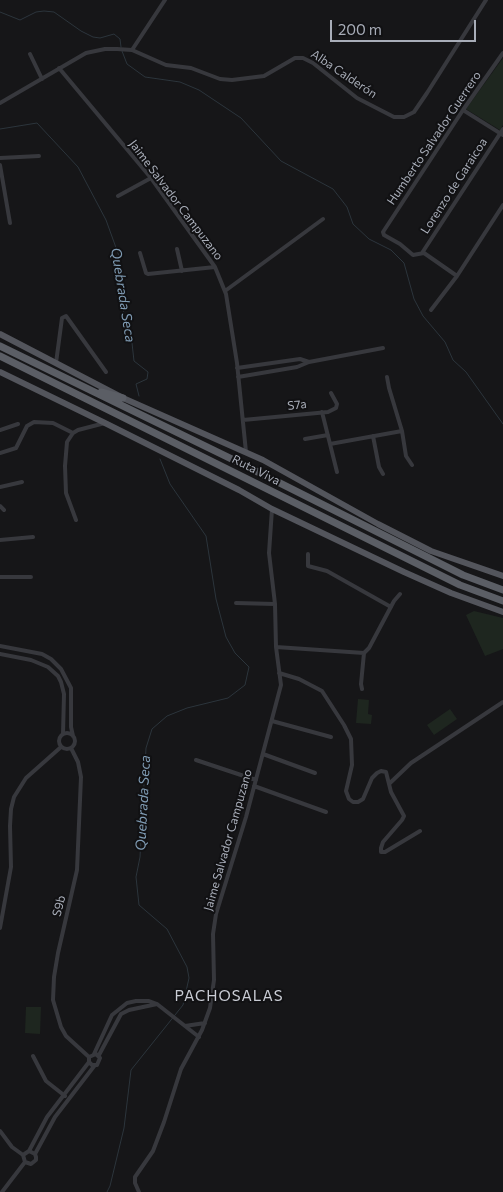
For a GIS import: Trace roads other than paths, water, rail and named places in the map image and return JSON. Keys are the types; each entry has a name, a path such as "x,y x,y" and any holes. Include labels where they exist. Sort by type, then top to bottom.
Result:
{"highway":[{"name":"Ruta Viva","path":"0,346 463,575 503,590"},
{"name":"Ruta Viva","path":"0,356 460,585 503,601"},
{"path":"84,387 123,398"}],"main road":[{"name":"Ruta Viva","path":"0,334 123,398 246,452 431,551 503,576"},
{"name":"Ruta Viva","path":"0,372 239,490 272,509 404,572 451,593 503,612"}],"street":[{"path":"132,50 166,0"},
{"name":"Alba Calderón","path":"0,103 86,54 116,48 132,50 166,65 191,68 220,79 232,80 264,76 295,58 303,58 313,63 357,98 394,116 404,117 414,112 428,93 486,0"},
{"name":"Humberto Salvador Guerrero","path":"422,253 413,255 383,234 383,232 503,53"},
{"path":"30,54 42,79"},
{"name":"Jaime Salvador Campuzano","path":"59,68 151,178 215,267 225,291 237,368 246,452"},
{"path":"463,110 502,133"},
{"name":"Lorenzo de Garaicoa","path":"422,253 502,133"},
{"path":"0,158 39,156"},
{"path":"0,166 10,223"},
{"path":"118,196 151,178"},
{"path":"431,310 457,276 503,205"},
{"path":"225,291 324,219"},
{"path":"177,249 182,271"},
{"path":"140,253 147,274 215,267"},
{"path":"422,253 457,276"},
{"path":"56,363 62,318 66,316 106,372"},
{"path":"238,377 297,367 309,362 383,348"},
{"path":"237,368 300,359 309,362"},
{"path":"387,377 402,431 406,456 412,465"},
{"path":"322,412 336,408 337,404 331,393"},
{"name":"S7a","path":"243,420 322,412 337,472"},
{"path":"0,453 16,448 27,426 34,422 53,423 73,433"},
{"path":"76,520 66,492 65,466 67,442 73,433 105,423"},
{"path":"0,430 18,424"},
{"path":"330,444 402,431"},
{"path":"304,440 328,436"},
{"path":"373,436 379,466 383,474"},
{"path":"0,487 22,482"},
{"path":"0,506 4,510"},
{"name":"Jaime Salvador Campuzano","path":"139,1192 135,1178 153,1150 181,1069 199,1037 210,1008 214,980 213,934 216,914 256,780 281,685 276,647 270,553 272,509"},
{"path":"0,540 33,537"},
{"path":"308,554 308,566 327,571 391,607"},
{"path":"0,577 31,577"},
{"path":"362,689 364,653 369,648 400,594"},
{"path":"236,604 274,604"},
{"path":"0,646 42,654 61,669 71,688 71,727 75,741 71,748 61,747"},
{"path":"276,647 364,653"},
{"path":"0,654 31,660 48,668 62,682 64,694 63,734 59,742 61,747"},
{"path":"279,673 299,679 322,691 344,725 351,739 352,765 346,791 349,799 354,802 363,799 376,773 386,772 391,792 404,816 383,842 380,848 381,852 385,852 420,831"},
{"path":"390,783 411,764 503,702"},
{"path":"272,721 331,737"},
{"path":"63,734 68,733 73,736"},
{"path":"0,928 11,867 10,826 14,797 26,778 61,747"},
{"name":"S9b","path":"71,748 78,762 81,778 77,870 58,953 53,1000 60,1027 66,1036 91,1057"},
{"path":"263,754 315,773"},
{"path":"196,760 256,780"},
{"path":"254,786 326,812"},
{"path":"23,1155 29,1151 47,1117 91,1057 112,1015 127,1003 149,1001 157,1004 199,1037"},
{"path":"25,1162 31,1164 36,1160 35,1154 55,1117 95,1065 97,1065 100,1060 99,1056 121,1014 129,1010 157,1004"},
{"path":"184,1025 205,1023"},
{"path":"33,1056 46,1081 68,1099"},
{"path":"91,1057 99,1056"},
{"path":"91,1057 95,1065"},
{"path":"0,1131 12,1147 23,1155 25,1162"},
{"path":"29,1151 35,1154"},
{"path":"2,1192 25,1162"}],"waterway":[{"path":"0,12 20,20 36,12 54,12 93,37 100,38 114,34 120,39 121,47"},
{"path":"122,51 127,64 145,77 180,82 199,90 241,118 281,161 333,189 347,207 353,224 369,239 391,250 404,263 414,299 423,316 445,342 453,360 466,372 503,424"},
{"name":"Quebrada Seca","path":"0,129 37,123 78,167 106,220 119,256 124,290 122,306 132,343 134,361 148,372 147,379 136,384 139,396"},
{"name":"Quebrada Seca","path":"107,1192 124,1128 131,1070 183,1005 189,978 187,967 167,929 139,905 136,877 140,857 146,748 152,729 167,716 187,708 228,698 245,685 249,667 235,653 226,637 216,599 206,536 170,484 160,459"}],"district":[{"name":"PACHOSALAS","path":"229,996"}]}
